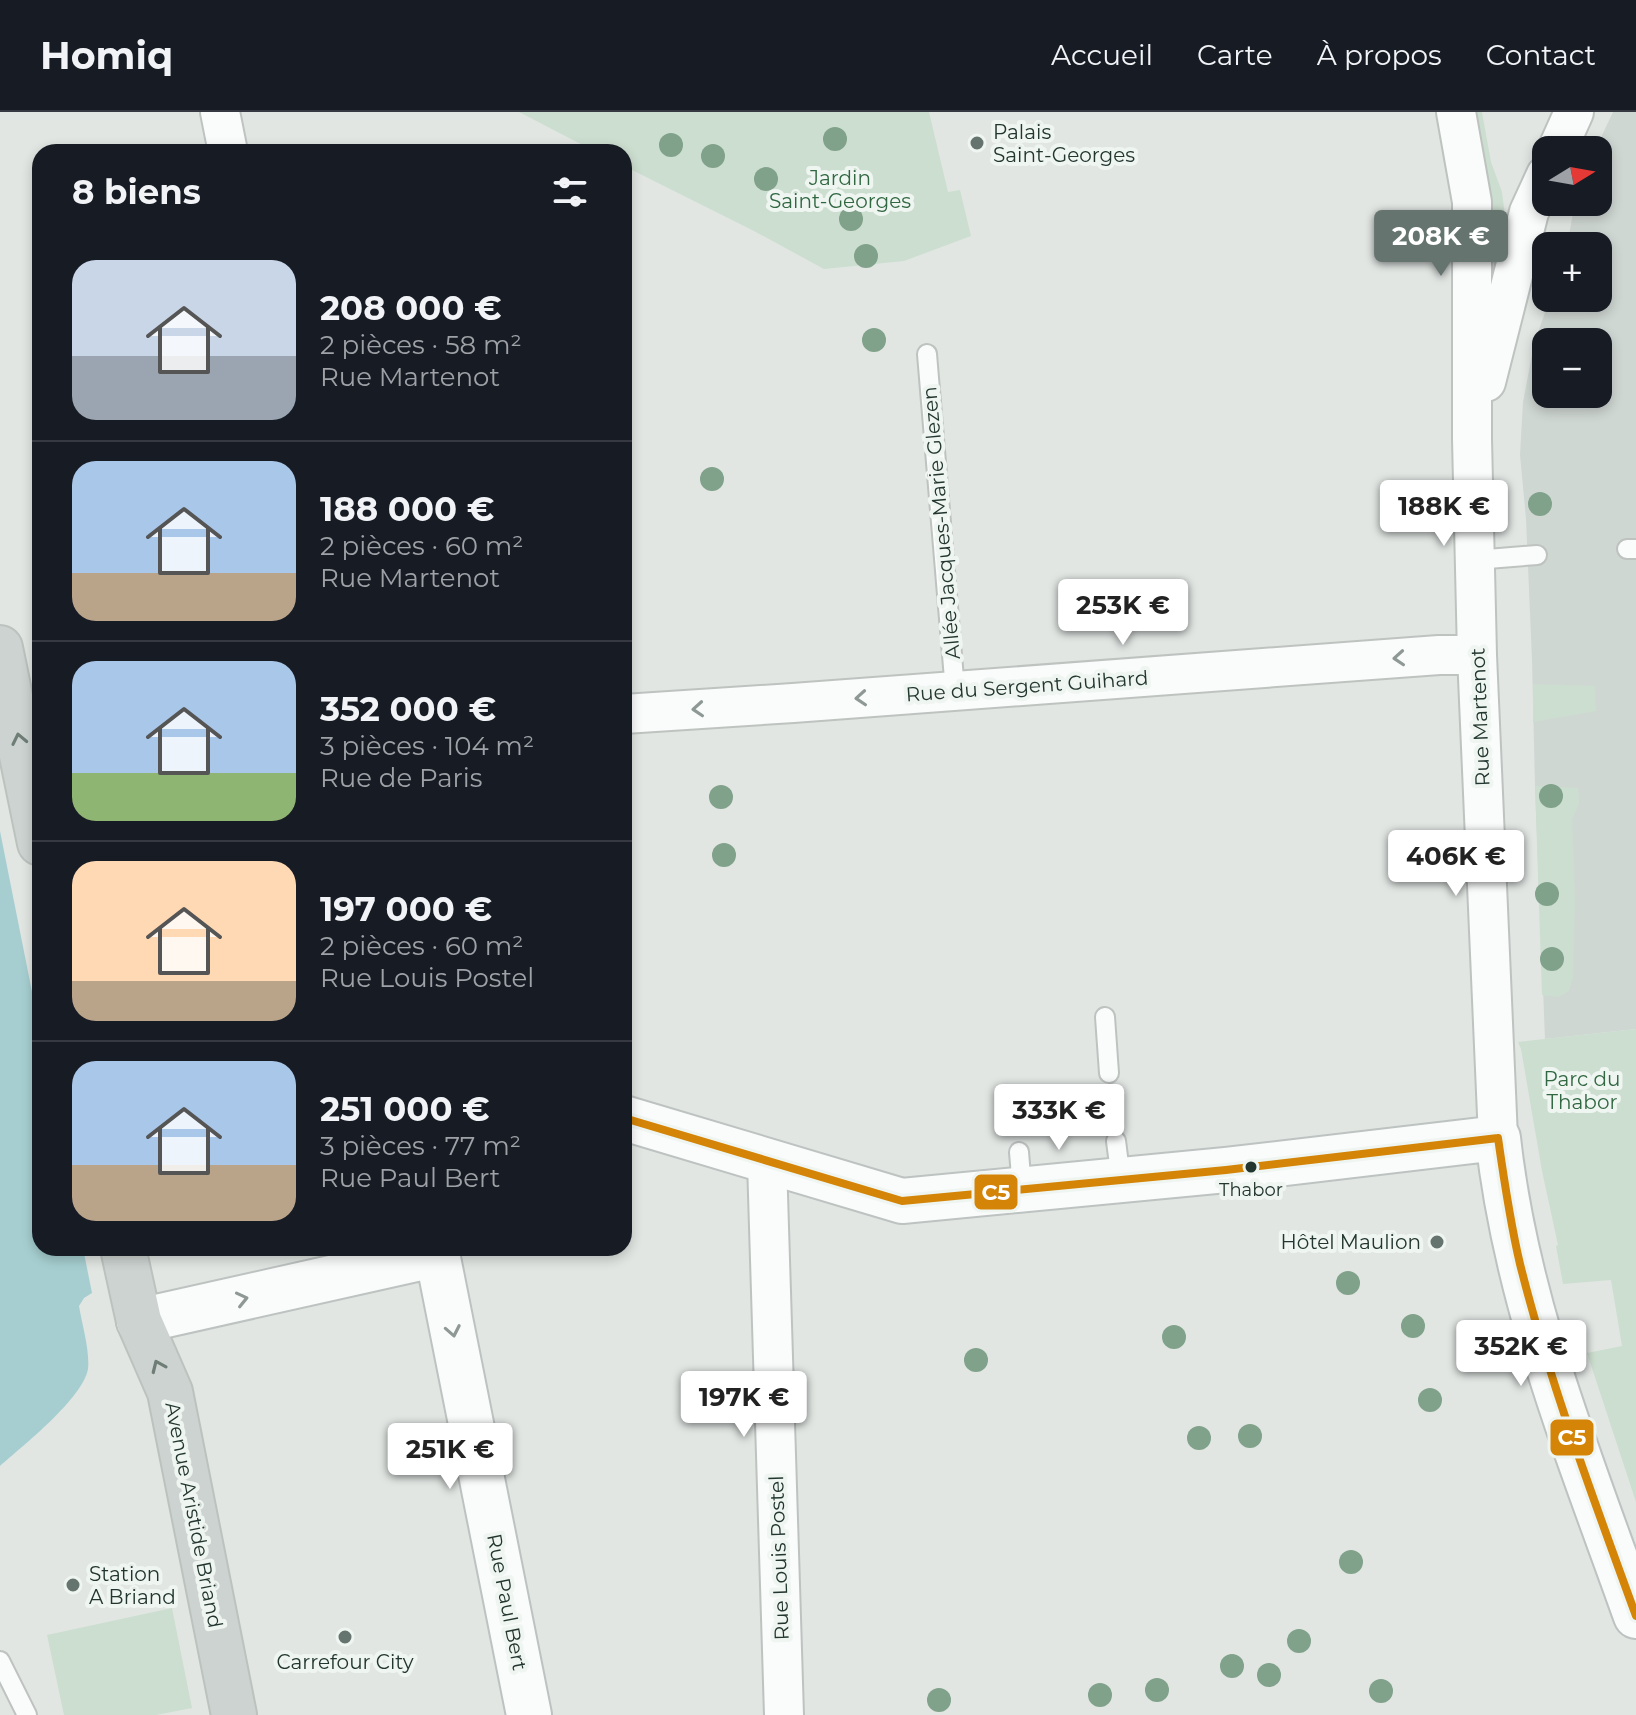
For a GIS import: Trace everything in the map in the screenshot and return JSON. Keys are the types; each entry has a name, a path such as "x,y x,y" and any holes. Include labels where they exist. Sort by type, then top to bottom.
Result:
{"main road":[{"path":"0,648 32,804"},
{"name":"Avenue Aristide Briand","path":"125,1256 139,1321 170,1392 234,1715"}],"street":[{"path":"220,112 226,144"},
{"name":"Rue Martenot","path":"1456,112 1472,202 1472,439 1477,655 1498,1138"},
{"path":"1563,136 1574,112"},
{"name":"Rue Martenot","path":"1472,439 1532,205"},
{"name":"Rue du Sergent Guihard","path":"632,713 1439,655 1477,655"},
{"path":"632,1120 902,1201 1021,1171 1118,1160 1226,1170 1498,1138 1501,1172 1515,1243 1538,1330 1636,1616"},
{"name":"Rue Louis Postel","path":"767,1162 784,1715"},
{"path":"139,1321 416,1256"},
{"name":"Rue Paul Bert","path":"438,1256 529,1715"}],"lane":[{"name":"Allée Jacques-Marie Glezen","path":"927,354 955,691"},
{"path":"1475,560 1537,555"},
{"path":"1105,1017 1109,1073"},
{"path":"0,1661 27,1715"}],"shaded area":[{"path":"1613,112 1636,112 1636,1029 1545,1039 1526,519 1520,455 1523,402 1532,355 1532,408 1612,408 1612,328 1540,328 1545,312 1612,312 1612,232 1570,232 1572,216 1612,216 1612,136 1602,136"}],"green space":[{"name":"Jardin Saint-Georges","path":"519,112 929,112 948,192 960,190 971,236 904,261 824,269 632,170 632,144 581,144"},
{"path":"1468,112 1482,112 1491,162 1502,192 1506,224 1487,300"},
{"path":"1533,684 1595,686 1596,711 1533,722"},
{"path":"1535,786 1578,788 1579,804 1572,819 1575,897 1573,977 1569,991 1558,997 1542,995"},
{"name":"Parc du Thabor","path":"1636,1029 1636,1502 1587,1353 1622,1346 1611,1280 1563,1284 1518,1042"},
{"path":"172,1608 192,1708 156,1715 64,1715 47,1635"}],"water":[{"path":"0,831 32,992 32,1256 85,1256 92,1293 79,1306 88,1354 84,1381 51,1421 0,1466"}],"transit line":[{"name":"C5","path":"632,1120 902,1201 1226,1170 1498,1138"},
{"name":"C5","path":"1498,1138 1513,1232 1532,1309 1574,1442 1636,1616"}],"place":[{"name":"Palais Saint-Georges","path":"977,143"},
{"name":"Thabor","path":"1251,1167"},
{"name":"Hôtel Maulion","path":"1437,1242"},
{"name":"Station A Briand","path":"73,1585"},
{"name":"Carrefour City","path":"345,1637"}]}
